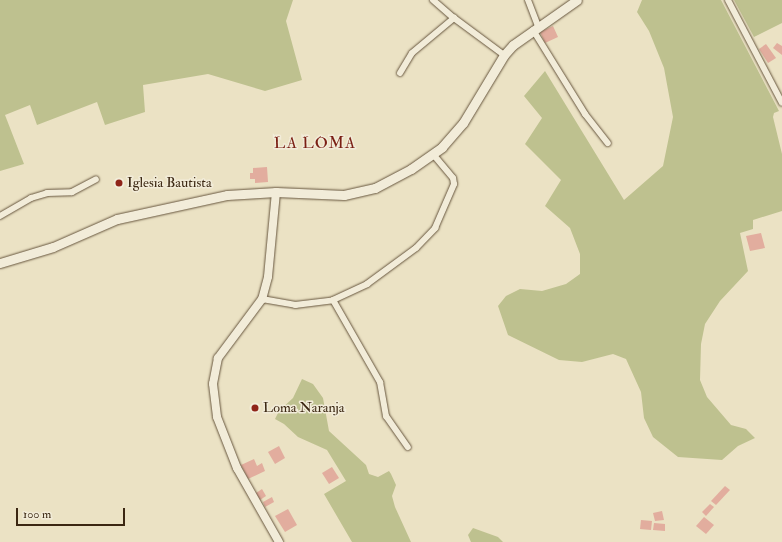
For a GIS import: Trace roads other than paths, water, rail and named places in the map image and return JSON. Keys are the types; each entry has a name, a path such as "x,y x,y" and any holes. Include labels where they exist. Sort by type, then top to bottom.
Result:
{"main road":[{"path":"0,263 53,247 117,219 226,195 276,192 344,195 358,194 393,179 433,154 463,123 504,55 535,28 577,0"}],"street":[{"path":"433,0 454,18 504,55"},
{"path":"528,0 535,28 581,109 608,143"},
{"path":"728,0 782,103"},
{"path":"400,73 412,54 454,18"},
{"path":"262,299 295,305 333,300 372,280 407,256 430,235 454,184 453,178 433,154"},
{"path":"0,216 31,198 47,193 72,192 96,179"},
{"path":"276,192 268,277 262,299 218,358 213,374 213,399 217,417 237,468 279,542"},
{"path":"333,300 380,382 386,416 408,447"}],"place":[{"name":"Iglesia Bautista","path":"119,183"},
{"name":"Loma Naranja","path":"255,408"}],"district":[{"name":"LA LOMA","path":"315,143"}]}
